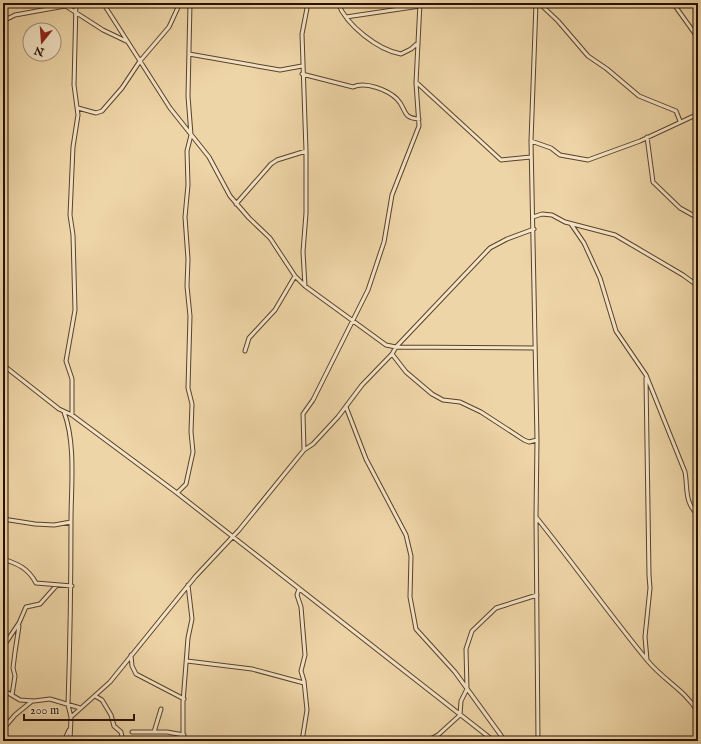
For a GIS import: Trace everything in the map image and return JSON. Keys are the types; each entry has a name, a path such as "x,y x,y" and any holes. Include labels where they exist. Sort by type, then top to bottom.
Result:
{"street":[{"path":"61,3 74,12 126,41"},
{"path":"72,415 72,379 66,361 75,310 70,195 73,147 78,120 78,108 74,84 74,12 76,3"},
{"path":"103,3 170,108 209,156 236,204 270,238 295,276 305,286 351,322 380,342 396,347 534,348"},
{"path":"78,108 96,113 102,111 122,88 140,61 169,27 180,3"},
{"path":"176,493 186,484 193,452 191,432 192,404 188,388 190,316 187,286 188,259 184,217 188,185 187,151 191,135 188,96 190,3"},
{"path":"305,286 303,252 306,213 306,151 302,74 302,34 308,3"},
{"path":"338,3 346,17 373,43 393,52 404,54 418,42"},
{"path":"537,3 558,21 588,56 607,69 640,96 676,111 680,121"},
{"path":"537,3 531,157 534,217 534,348 537,440 536,517 538,741"},
{"path":"674,3 698,38"},
{"path":"304,450 303,414 313,400 368,290 384,242 392,195 418,126 419,119 416,82 420,5 346,17"},
{"path":"3,21 15,15 65,6"},
{"path":"189,54 280,70 302,66"},
{"path":"302,74 353,87 361,84 387,92 397,99 405,114 411,118 419,119"},
{"path":"416,82 501,160 531,157"},
{"path":"531,141 552,148 560,155 588,160 647,137 698,114 696,112 698,107"},
{"path":"647,137 653,182 680,208 698,218"},
{"path":"236,204 270,164 277,160 306,151"},
{"path":"534,217 542,214 552,214 571,224 615,235 683,275 698,286"},
{"path":"571,224 584,243 600,278 616,331 646,375 685,472 685,488 689,504 698,515"},
{"path":"71,717 110,682 188,585 245,522 304,450 313,444 346,408 362,385 392,354 396,347 490,248 507,239 534,229"},
{"path":"244,351 249,338 275,310 295,276"},
{"path":"392,354 413,379 438,398 460,402 481,412 528,442 537,440"},
{"path":"3,365 64,412 72,415 176,493 494,741"},
{"path":"646,375 648,575 650,588 645,637 646,660"},
{"path":"346,408 366,459 406,535 412,556 410,597 416,629 455,672 505,741"},
{"path":"64,412 70,428 72,586 68,705 71,717 70,741"},
{"path":"536,517 646,660 662,676 685,694 698,712"},
{"path":"3,519 35,524 54,525 71,522"},
{"path":"3,559 21,565 32,575 36,583 72,586"},
{"path":"3,647 19,623 26,607 40,604 57,585"},
{"path":"183,741 184,735 182,718 188,638 192,620 188,585"},
{"path":"299,589 297,595 301,607 305,655 301,671 307,710 302,741"},
{"path":"427,741 438,735 460,714 462,701 467,690 466,649 472,631 496,608 537,595"},
{"path":"12,695 15,676 13,668 19,623"},
{"path":"131,655 132,666 136,674 184,699"},
{"path":"187,661 252,669 304,683"},
{"path":"3,690 20,700 32,701 50,699 80,708"},
{"path":"95,696 104,702 111,715 115,728 121,732 123,741"},
{"path":"3,729 11,719 32,701"},
{"path":"154,732 161,709"},
{"path":"64,741 71,727"},
{"path":"132,732 167,732 184,735"}]}
